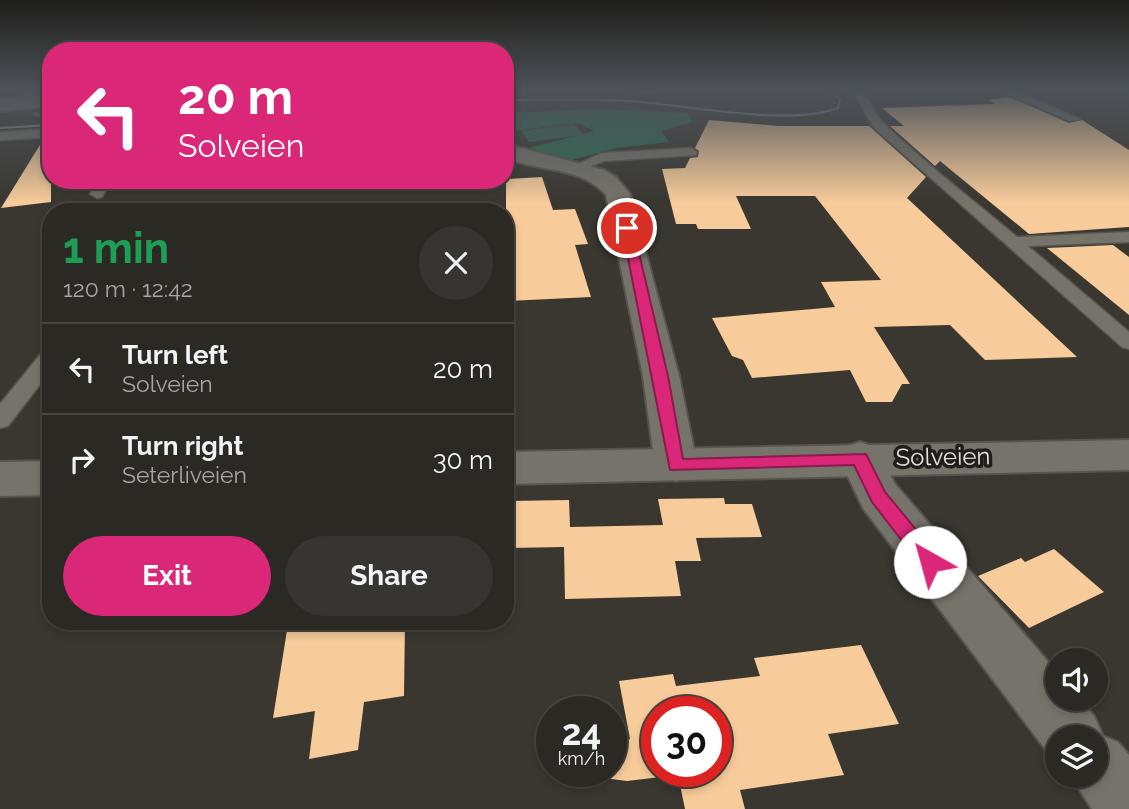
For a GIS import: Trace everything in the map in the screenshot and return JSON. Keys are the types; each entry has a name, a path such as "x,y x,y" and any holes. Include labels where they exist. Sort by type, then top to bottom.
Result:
{"street":[{"path":"514,155 521,159 598,175 610,183 618,194 661,376 676,466"},
{"name":"Solveien","path":"514,468 676,466 860,458 1129,455"},
{"path":"860,458 879,496 1063,725"},
{"path":"0,479 42,478"},
{"path":"1108,779 1129,804"}],"lane":[{"path":"881,128 1129,343"},
{"path":"0,136 42,134"},
{"path":"574,169 602,157 691,152"},
{"path":"1014,242 1129,237"},
{"path":"0,420 42,366"}],"green space":[{"path":"514,128 540,128 514,131"},
{"path":"577,128 583,135 529,142 521,131"},
{"path":"588,128 672,128 661,131 669,142 617,148 560,163 525,149 594,131"}],"building":[{"path":"705,128 871,128 926,177 907,198 1077,357 985,360 950,325 874,327 910,384 902,384 892,402 866,402 850,370 752,378 743,360 732,356 712,318 835,307 821,282 881,280 815,196 736,196 751,229 698,229 696,224 676,224 662,169 685,168 690,158 698,157 699,151 695,148"},
{"path":"892,128 1094,128 1129,150 1129,227 1029,234 940,161 935,166"},
{"path":"42,142 42,189 51,189 51,202 1,208"},
{"path":"542,177 553,210 575,209 588,244 575,245 591,297 514,301 514,203 506,203 506,189 514,189 514,179"},
{"path":"1113,245 1129,257 1129,315 1047,248"},
{"path":"724,498 725,504 752,504 762,537 696,538 701,561 675,561 681,596 565,599 564,547 514,548 514,501 569,500 570,527 663,525 658,499"},
{"path":"1054,549 1104,592 1029,628 978,576 1021,558 1025,562"},
{"path":"287,630 405,630 404,696 364,702 358,750 309,759 315,711 273,718"},
{"path":"861,645 899,724 828,734 844,775 740,790 745,809 685,809 680,787 732,787 732,696 641,696 641,779 627,781 627,739 630,739 627,696 622,696 619,681 673,674 676,686 760,676 754,658"}],"tram line":[{"path":"0,128 4,128"}],"route":[{"path":"627,228 661,376 676,466 860,458 879,496 930,562"}]}
